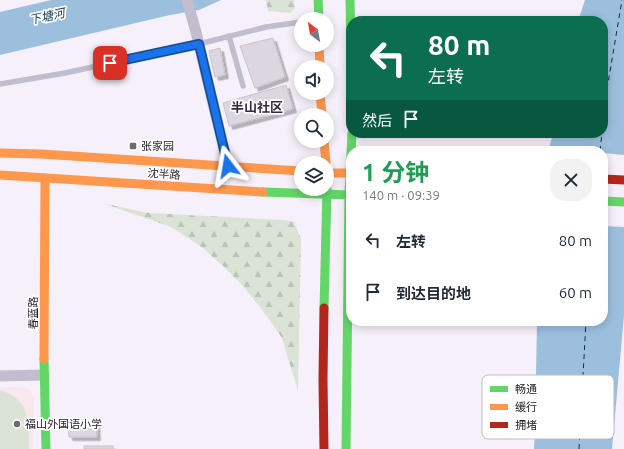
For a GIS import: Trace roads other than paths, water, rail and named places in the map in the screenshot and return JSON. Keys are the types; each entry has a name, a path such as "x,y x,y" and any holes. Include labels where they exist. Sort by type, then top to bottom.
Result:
{"main road":[{"path":"318,0 319,12"},
{"path":"350,0 350,16"},
{"name":"沈半路","path":"0,153 42,154 294,171"},
{"path":"334,172 346,173"},
{"name":"沈半路","path":"0,175 294,190"},
{"name":"春蓝路","path":"45,178 44,375 46,449"},
{"path":"608,179 624,180"},
{"name":"沈半路","path":"334,193 346,194"},
{"path":"324,449 323,379 327,196"},
{"path":"608,201 624,202"},
{"path":"346,449 348,326"}],"street":[{"path":"187,0 228,166"},
{"path":"0,376 44,375"}],"lane":[{"path":"0,84 199,44 266,26 294,23"},
{"path":"228,36 243,86"}],"water":[{"name":"下塘河","path":"51,0 221,0 199,10 170,15 0,55 0,12"},
{"path":"585,0 624,0 624,155 608,153 608,146 550,146 552,138 608,138 608,16 580,16"},
{"path":"608,226 624,227 624,315 614,427 614,375 536,375 537,326 608,326"},
{"path":"535,439 613,439 612,449 534,449"}],"place":[{"name":"张家园","path":"133,146"},
{"name":"福山外国语小学","path":"17,424"}],"district":[{"name":"半山社区","path":"257,107"}]}
